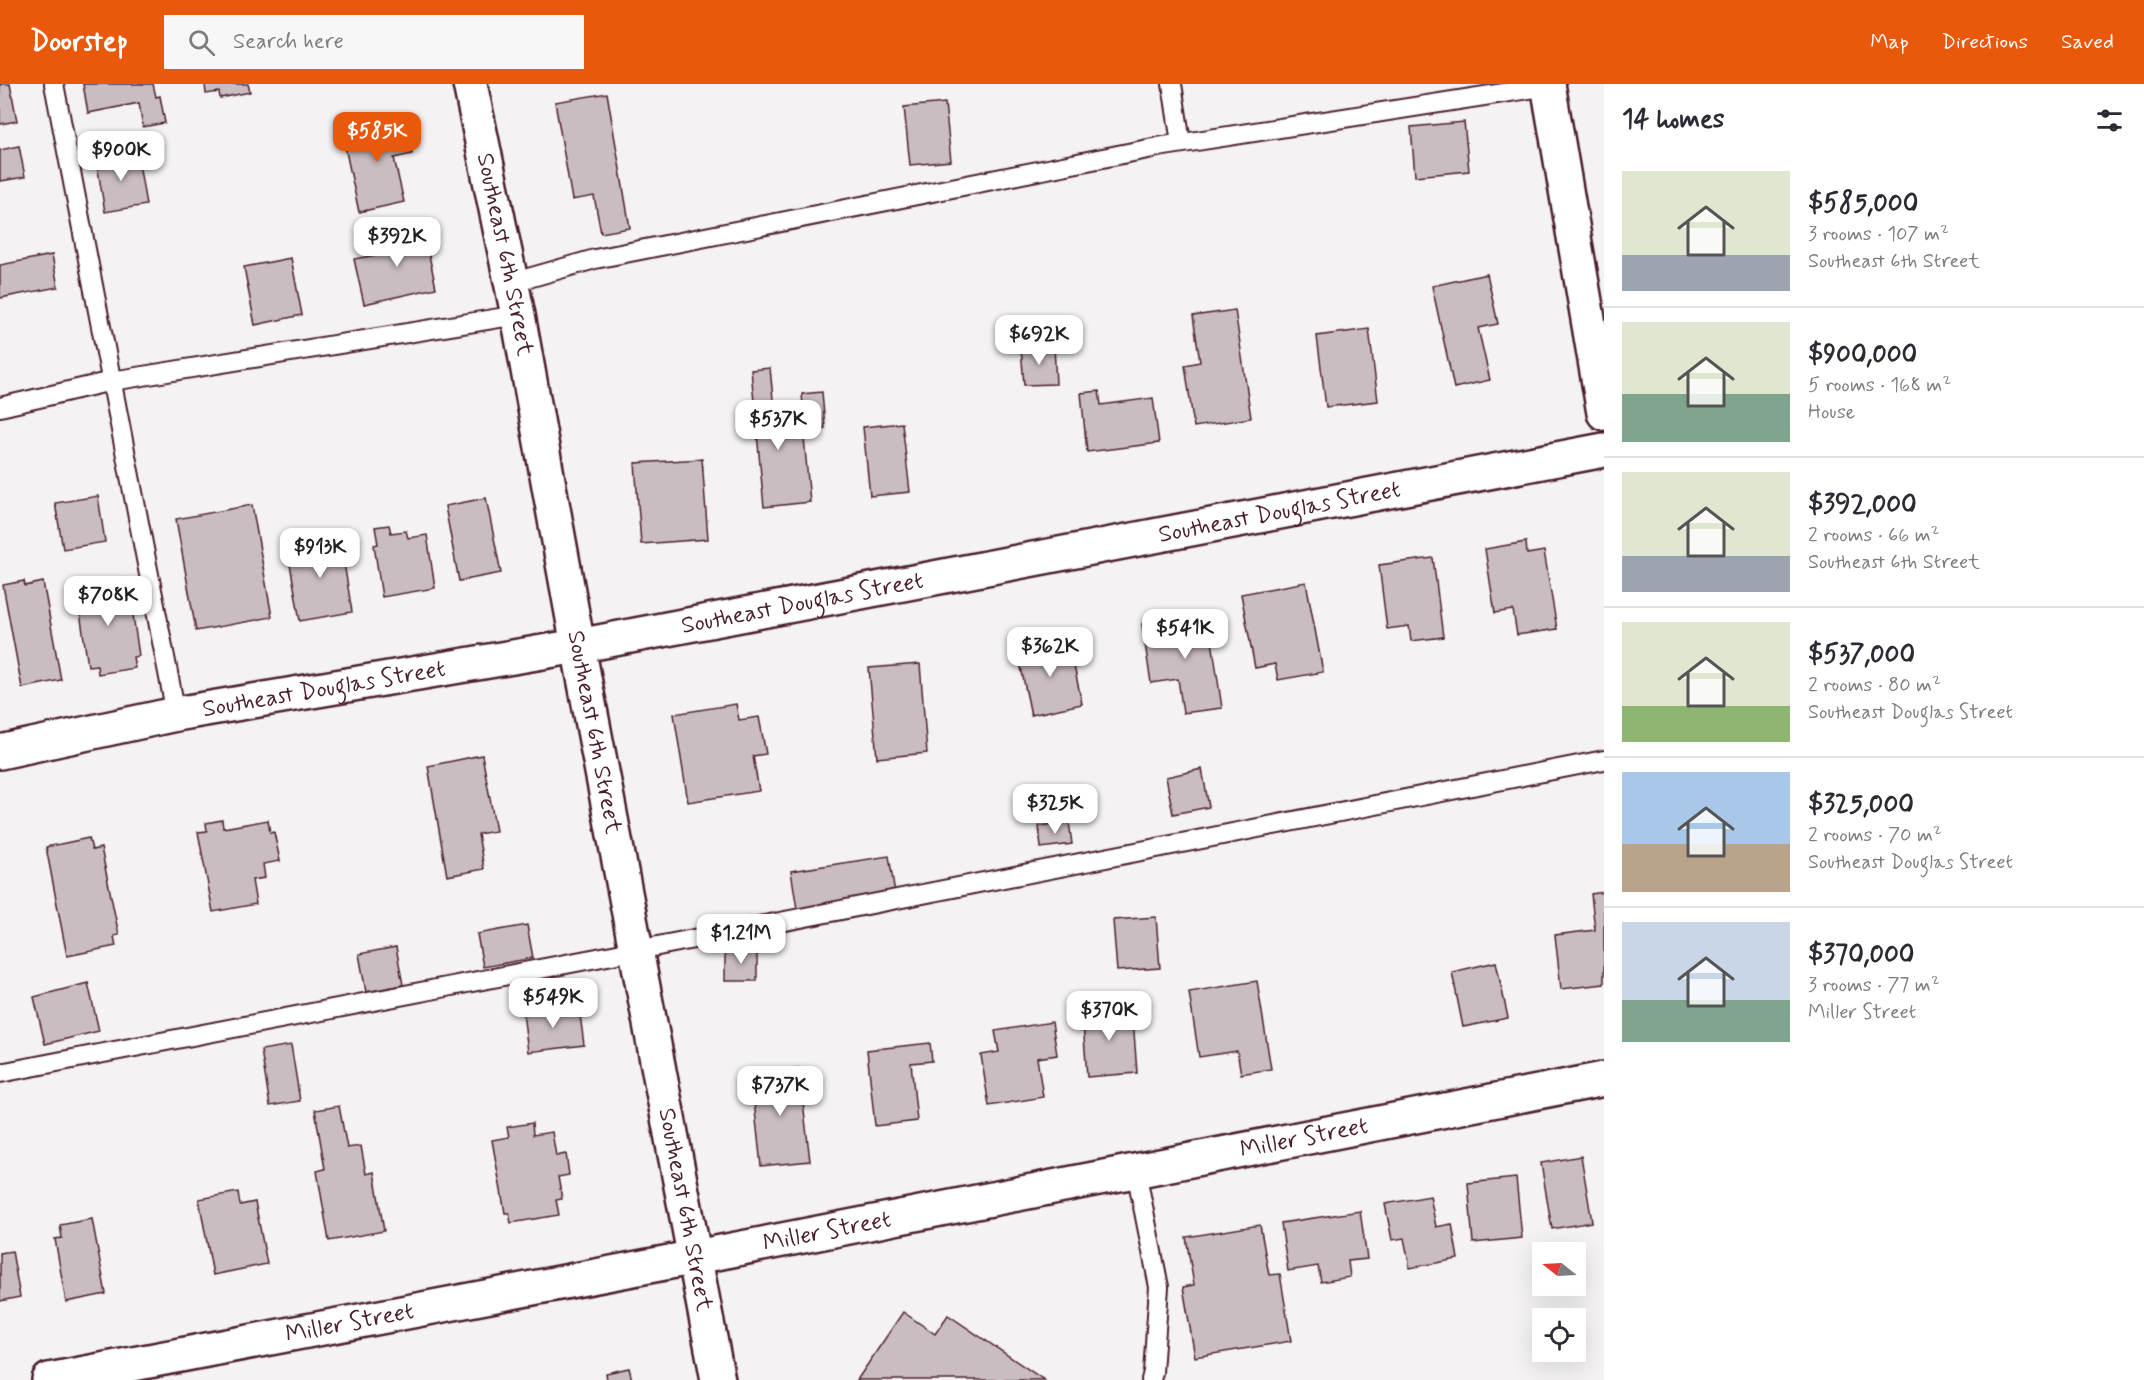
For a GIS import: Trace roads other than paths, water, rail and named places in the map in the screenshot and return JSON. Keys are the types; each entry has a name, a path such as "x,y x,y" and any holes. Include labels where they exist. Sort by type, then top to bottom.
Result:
{"street":[{"name":"Southeast 6th Street","path":"470,84 518,315 578,646 718,1380"},
{"path":"1548,85 1604,413"},
{"name":"Southeast Douglas Street","path":"0,752 177,714 578,646 1604,450"},
{"name":"Miller Street","path":"49,1380 696,1257 1604,1079"}],"lane":[{"path":"54,84 177,714"},
{"path":"1172,84 1181,143"},
{"path":"511,283 595,259 1181,143 1548,85"},
{"path":"0,407 112,381 518,315"},
{"path":"0,1073 636,951 1604,760"},
{"path":"1136,1170 1159,1287 1151,1380"}]}
